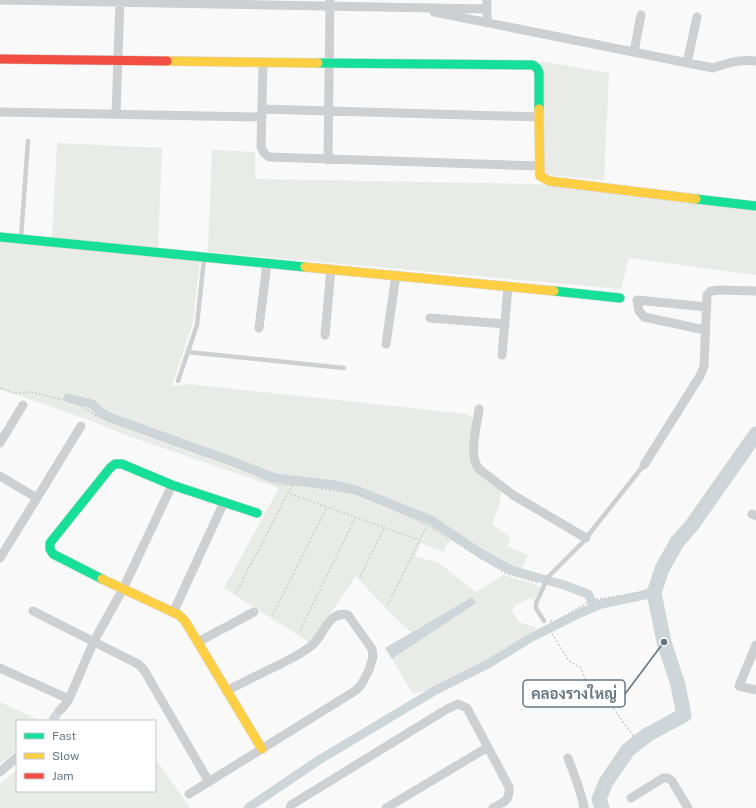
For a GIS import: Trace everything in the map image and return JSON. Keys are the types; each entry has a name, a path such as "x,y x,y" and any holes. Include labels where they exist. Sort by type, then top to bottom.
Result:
{"street":[{"path":"0,0 330,3 411,8 487,4 487,23"},
{"path":"116,114 120,1"},
{"path":"328,160 330,3"},
{"path":"411,8 713,68 729,62 749,60 756,61"},
{"path":"634,52 640,15"},
{"path":"687,63 697,17"},
{"path":"0,59 533,66 537,68 539,73 540,176 549,181 756,206"},
{"path":"263,62 261,147 264,153 269,157 539,166"},
{"path":"0,112 116,114 329,111 539,117"},
{"path":"0,237 620,298"},
{"path":"259,328 267,263"},
{"path":"325,335 331,269"},
{"path":"386,344 396,275"},
{"path":"502,355 508,287"},
{"path":"644,465 700,376 704,366 707,294 711,290 756,291"},
{"path":"705,330 644,317 639,311 637,300 707,307"},
{"path":"430,318 505,324"},
{"path":"0,443 22,405"},
{"path":"479,409 473,451 475,464 479,469 513,495 586,538"},
{"path":"0,558 81,426"},
{"path":"257,513 172,485 122,464 115,464 110,468 50,543 50,549 53,554 122,589 173,612 185,621 226,691 262,748"},
{"path":"0,476 37,498"},
{"path":"0,668 64,707 94,641 122,589 172,485"},
{"path":"173,612 224,502"},
{"path":"33,611 138,664 144,670 209,782"},
{"path":"198,642 254,612"},
{"path":"189,794 355,691 361,685 369,670 373,656 372,649 348,615 341,613 334,616 313,646 226,691"},
{"path":"756,645 739,686 756,690"},
{"path":"290,808 291,805 447,709 458,704 467,708 509,787 510,795 507,800 493,808"},
{"path":"386,808 488,747"},
{"path":"0,772 16,758"},
{"path":"568,758 578,785 584,806 583,808"},
{"path":"631,798 663,778 668,778 672,781 688,808"}],"lane":[{"path":"21,239 28,141"},
{"path":"178,381 197,325 204,257"},
{"path":"188,352 344,368"},
{"path":"544,621 536,605 543,584 586,538 644,465"}],"path":[{"path":"0,388 14,393 31,392 76,403 94,415 237,467 279,484 359,494 427,525 505,573 543,584"},
{"path":"598,808 596,798 605,773 635,738 608,701 591,692 580,667 569,660 544,621 556,621 592,600 638,593 652,587 672,546 756,427"},
{"path":"236,593 293,485"},
{"path":"288,493 419,540"},
{"path":"272,614 327,507"},
{"path":"300,630 356,517"},
{"path":"388,605 427,525"},
{"path":"360,577 384,528"}],"shaded area":[{"path":"540,61 609,73 604,180 548,175 542,170 543,73"},
{"path":"57,143 162,148 158,249 52,239"},
{"path":"212,150 255,152 255,179 536,184 756,211 756,275 629,258 621,289 208,252"},
{"path":"0,242 200,261 193,322 172,386 189,384 467,414 473,419 471,451 501,491 499,507 492,524 511,538 507,546 528,555 519,575 500,567 452,537 443,552 421,543 415,556 439,563 476,592 503,575 537,585 540,587 534,600 531,598 515,605 512,611 519,622 537,628 485,663 467,670 432,689 413,694 392,659 475,603 472,598 411,632 387,610 356,576 310,643 224,588 279,488 128,436 89,420 0,389"},
{"path":"472,597 476,603 392,659 385,648"},
{"path":"0,702 39,720 16,720 16,751 0,764"},
{"path":"156,759 190,808 0,808 0,784 16,771 16,792 156,792"}],"waterway":[{"path":"68,398 92,404 100,412 109,417 275,478 335,485 356,490 431,520 480,553 511,570 564,585 588,594 595,607"},
{"path":"602,808 599,799 606,782 628,750 647,735 684,715 678,685 664,642 654,593 662,569 677,542 692,525 756,434"},
{"path":"248,808 319,760 436,690 488,664 532,637 601,604 654,593"}],"tunnel":[{"path":"53,720 59,711"}],"traffic: fast":[{"path":"318,63 533,65 537,68 539,73 539,109"},
{"path":"696,199 756,206"},
{"path":"0,237 305,267"},
{"path":"554,291 620,298"},
{"path":"102,579 53,554 50,549 50,543 110,468 115,464 122,464 172,485 257,513"}],"traffic: slow":[{"path":"167,61 318,63"},
{"path":"539,109 540,176 549,181 696,199"},
{"path":"305,267 554,291"},
{"path":"102,579 179,615 185,621 262,749"}],"traffic: jam":[{"path":"0,59 167,61"}],"place":[{"name":"คลองรางใหญ่","path":"664,642"}]}
